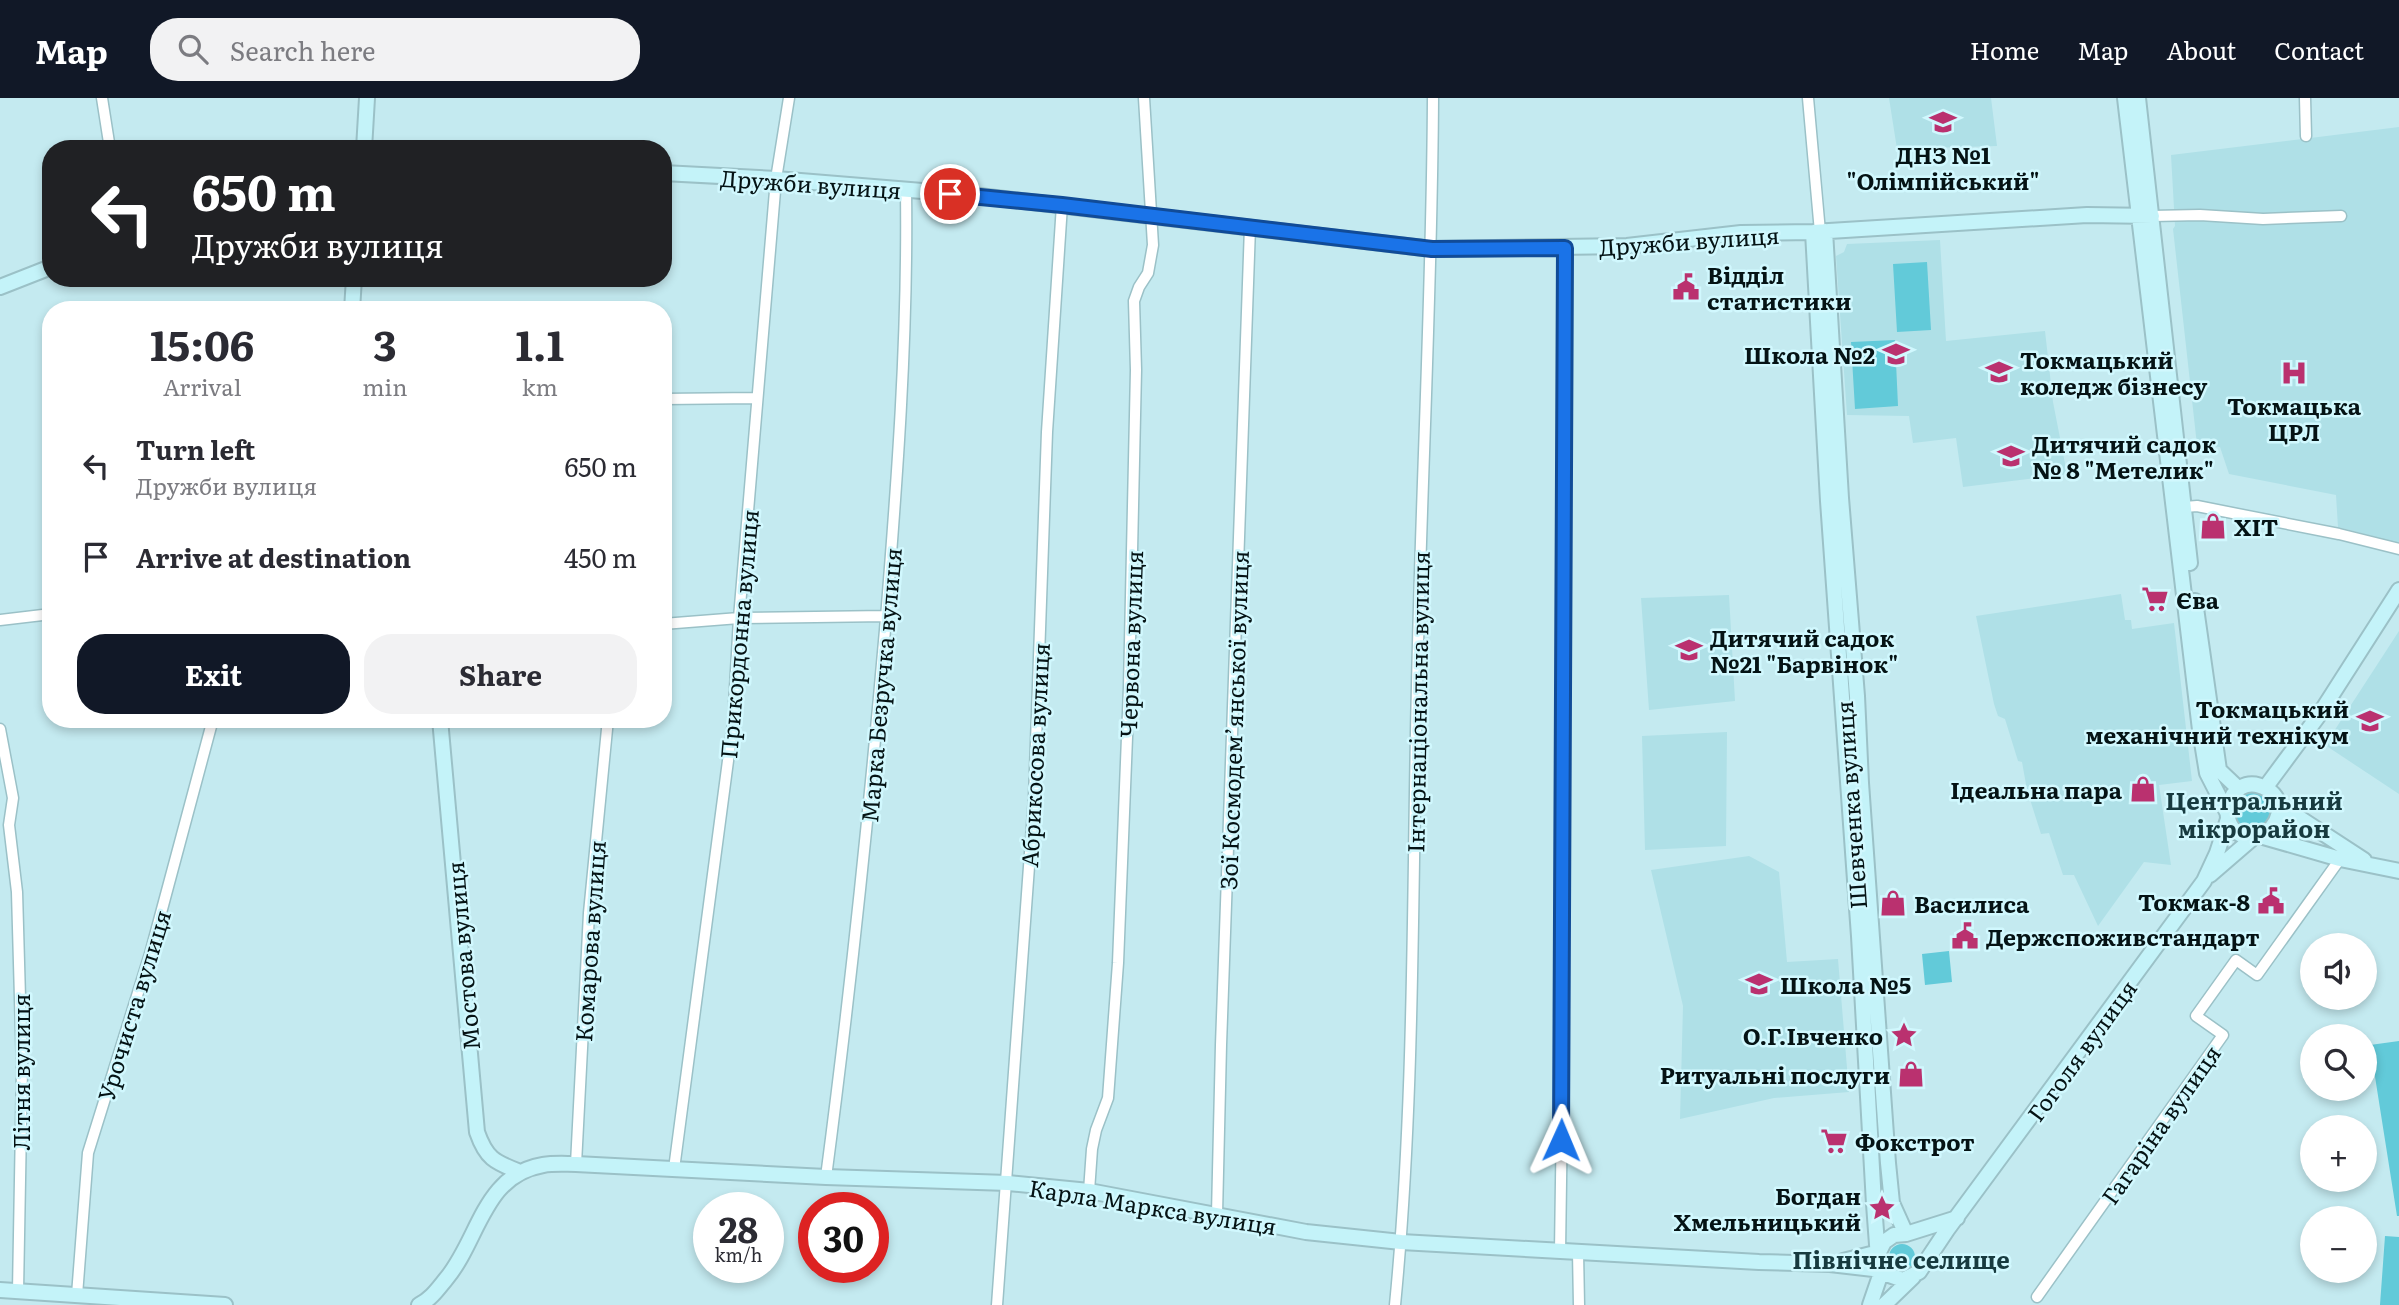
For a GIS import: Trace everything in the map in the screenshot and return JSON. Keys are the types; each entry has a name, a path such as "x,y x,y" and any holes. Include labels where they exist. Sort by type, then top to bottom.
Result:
{"street":[{"path":"102,98 109,140"},
{"path":"365,140 367,98"},
{"name":"Прикордонна вулиця","path":"674,1169 733,723 739,618 776,179 789,98"},
{"name":"Червона вулиця","path":"1089,1191 1092,1149 1108,1098 1117,977 1129,687 1136,370 1134,301 1139,287 1149,273 1153,245 1144,98"},
{"name":"Інтернаціональна вулиця","path":"1395,1305 1410,1079 1421,497 1432,249 1433,98"},
{"name":"Шевченка вулиця","path":"1808,98 1819,232 1828,501 1844,613 1863,894 1879,1252"},
{"path":"2125,98 2164,343 2185,507 2187,578 2219,770 2239,789"},
{"path":"2138,98 2145,216 2207,772 2235,830 2247,837 2257,837 2399,871"},
{"path":"2305,98 2306,136"},
{"name":"Дружби вулиця","path":"672,173 776,179 1062,205 1432,249 1627,246 1741,233 1819,232 2087,215 2200,215 2263,219 2340,216"},
{"name":"Марка Безручка вулиця","path":"826,1177 852,977 886,616 907,278 906,191"},
{"name":"Абрикосова вулиця","path":"997,1305 1034,798 1047,432 1062,205"},
{"name":"Зої Космодем’янської вулиця","path":"1217,1214 1250,227"},
{"path":"1560,1251 1565,248"},
{"path":"0,286 42,270"},
{"path":"672,399 757,398"},
{"path":"2185,507 2196,506 2339,534 2399,549"},
{"path":"2257,837 2267,834 2276,824 2273,796 2297,747 2399,590"},
{"path":"0,620 42,615"},
{"path":"672,623 739,618 886,616"},
{"name":"Урочиста вулиця","path":"77,1294 88,1153 150,954 211,728"},
{"name":"Мостова вулиця","path":"441,728 477,1132 491,1159 520,1171"},
{"name":"Комарова вулиця","path":"576,1164 589,913 607,728"},
{"name":"Літня вулиця","path":"0,729 13,798 4,826 18,892 22,1069 18,1291"},
{"path":"2227,815 2230,799 2239,789 2252,785 2273,796 2368,863"},
{"name":"Гоголя вулиця","path":"1884,1305 1914,1276 1958,1218 2204,881 2217,853 2227,815"},
{"name":"Гоголя вулиця","path":"2204,881 2257,837"},
{"name":"Гагаріна вулиця","path":"2037,1297 2223,1035 2196,1016 2236,960 2257,975 2340,859"},
{"name":"Шевченка вулиця","path":"1863,894 1892,1203 1906,1234"},
{"name":"Карла Маркса вулиця","path":"520,1171 544,1165 576,1164 1007,1183 1089,1191 1306,1232 1401,1242 1830,1264 1882,1270"},
{"path":"419,1305 429,1300 457,1266 486,1205 502,1185 520,1171"},
{"path":"1870,1305 1882,1270 1879,1252 1889,1238 1958,1218"},
{"path":"1906,1234 1921,1244 1924,1263"},
{"path":"1578,1252 1579,1305"},
{"name":"Карла Маркса вулиця","path":"1830,1264 1879,1252"},
{"path":"1882,1270 1897,1279 1914,1276"},
{"path":"0,1290 225,1305"}],"shaded area":[{"name":"ДНЗ №1 \"Олімпійський\"","path":"1889,98 1991,98 1997,146 1897,149"},
{"name":"Токмацька ЦРЛ","path":"2399,127 2399,543 2338,527 2336,495 2229,474 2220,447 2197,445 2173,229 2171,155"},
{"path":"1940,240 1946,341 2045,331 2053,402 2067,474 1963,487 1956,438 1913,443 1909,416 1847,415 1836,256 1844,252 1847,244"},
{"path":"1927,262 1931,330 1897,332 1893,264"},
{"path":"1895,340 1898,406 1855,409 1851,342"},
{"path":"2121,594 2125,620 2131,620 2132,629 2174,623 2192,781 2159,785 2171,865 2144,862 2098,926 2074,875 2063,875 2049,833 2041,834 2027,790 2022,762 2018,761 2005,719 1998,716 1994,704 1976,616"},
{"name":"Дитячий садок №21 \"Барвінок\"","path":"1729,595 1735,701 1649,710 1641,598"},
{"name":"Токмацький механічний технікум","path":"2399,631 2399,794 2325,745"},
{"path":"1727,732 1726,846 1645,850 1642,736"},
{"path":"2253,791 2267,797 2273,811 2267,825 2253,831 2239,825 2233,811 2239,797"},
{"name":"Школа №5","path":"1749,856 1779,872 1787,962 1838,959 1849,1092 1774,1098 1680,1119 1683,1006 1651,870"},
{"path":"1949,951 1952,982 1925,985 1922,954"},
{"path":"2399,1041 2399,1216 2377,1089 2377,1044"},
{"path":"2385,1236 2399,1237 2399,1305 2380,1305"},
{"path":"1902,1244 1911,1248 1915,1257 1911,1266 1902,1270 1893,1266 1889,1257 1893,1248"}],"place":[{"name":"ДНЗ №1 \"Олімпійський\"","path":"1943,122"},
{"name":"Відділ статистики","path":"1686,287"},
{"name":"Школа №2","path":"1896,354"},
{"name":"Токмацький коледж бізнесу","path":"1999,372"},
{"name":"Токмацька ЦРЛ","path":"2294,373"},
{"name":"Дитячий садок № 8 \"Метелик\"","path":"2011,456"},
{"name":"ХІТ","path":"2213,526"},
{"name":"Єва","path":"2155,599"},
{"name":"Дитячий садок №21 \"Барвінок\"","path":"1689,650"},
{"name":"Токмацький механічний технікум","path":"2370,721"},
{"name":"Ідеальна пара","path":"2143,789"},
{"name":"Токмак-8","path":"2271,901"},
{"name":"Василиса","path":"1893,903"},
{"name":"Держспоживстандарт","path":"1965,936"},
{"name":"Школа №5","path":"1759,984"},
{"name":"О.Г.Івченко","path":"1904,1035"},
{"name":"Ритуальні послуги","path":"1911,1074"},
{"name":"Фокстрот","path":"1834,1141"},
{"name":"Богдан Хмельницький","path":"1882,1208"}],"district":[{"name":"Центральний мікрорайон","path":"2254,813"},
{"name":"Північне селище","path":"1901,1258"}],"route":[{"path":"950,194 1432,249 1565,248 1561,1140"}]}
